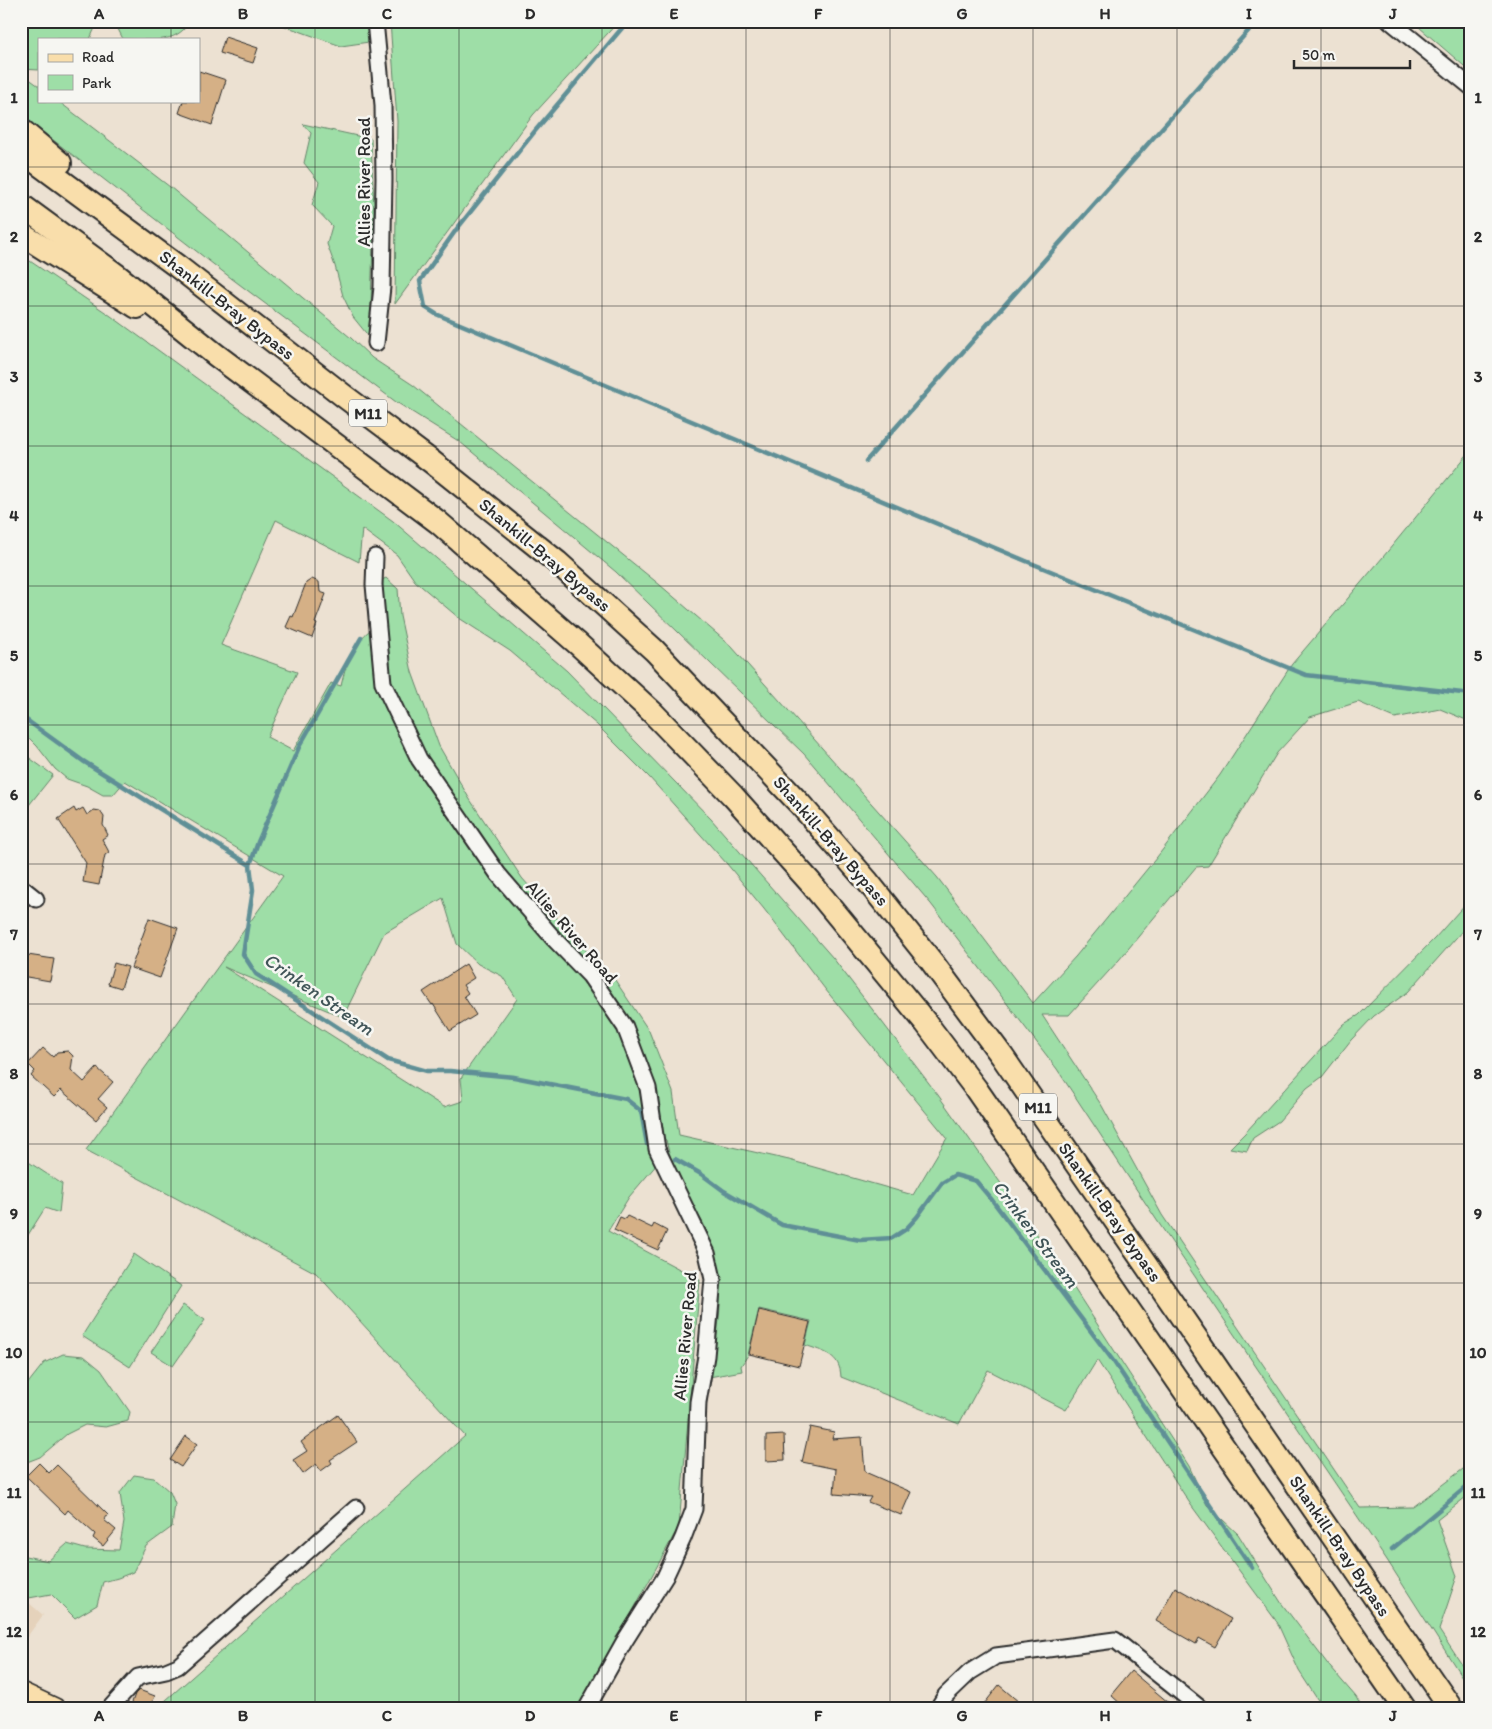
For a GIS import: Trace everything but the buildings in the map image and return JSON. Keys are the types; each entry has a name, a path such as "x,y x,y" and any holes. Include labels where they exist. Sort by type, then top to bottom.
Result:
{"highway":[{"path":"21,130 123,215 177,266"},
{"name":"Shankill-Bray Bypass","path":"21,152 177,266 432,462 557,562 654,650 800,803 874,889 932,962 1002,1056 1451,1708"},
{"name":"M11","path":"21,205 115,274 216,355 438,522 578,644 652,712 692,752 810,882 926,1023 976,1089 1404,1708"},
{"path":"21,234 216,355"}],"main road":[{"path":"21,1692 55,1708"}],"street":[{"name":"Allies River Road","path":"375,21 383,105 384,179 382,286 376,343"},
{"path":"1390,21 1471,87"},
{"name":"Allies River Road","path":"375,557 374,585 376,612 382,683 386,692 419,759 498,874 554,939 590,976 625,1027 648,1088 657,1149 708,1252 712,1279 706,1356 698,1402 694,1509 684,1538 664,1578 624,1642 587,1708"},
{"path":"21,887 36,899"},
{"path":"110,1708 138,1677 166,1671 178,1666 356,1508"},
{"path":"938,1708 946,1695 970,1672 996,1656 1115,1640 1200,1708"}],"shaded area":[{"path":"21,1596 43,1615 21,1645"}],"green space":[{"path":"21,21 98,21 90,38 38,38 38,70 21,69"},
{"path":"114,21 190,21 184,29 169,38 122,38"},
{"path":"271,21 375,21 376,41 341,46"},
{"path":"390,21 619,21 533,115 395,304 397,121"},
{"path":"1412,21 1471,21 1471,72"},
{"path":"21,73 38,85 38,102 59,102 170,187 351,338 372,358 413,385 660,585 731,646 937,877 1033,1003 1076,956 1157,857 1220,775 1292,664 1471,450 1471,722 1440,709 1395,718 1358,702 1310,717 1277,753 1208,866 1196,867 1119,960 1069,1015 1042,1015 1102,1106 1162,1215 1360,1508 1413,1507 1471,1463 1471,1493 1437,1520 1457,1576 1439,1630 1468,1674 1471,1673 1471,1686 1462,1677 1387,1560 1156,1219 1057,1069 931,904 804,754 616,572 460,442 396,402 231,278 21,115"},
{"path":"303,124 371,139 374,211 370,338 353,317 343,296 327,244 332,226 312,205 319,182 304,163 311,133"},
{"path":"21,255 111,316 393,521 567,671 711,819 833,958 938,1095 1059,1265 1189,1466 1207,1505 1238,1534 1282,1604 1330,1667 1356,1697 1362,1708 1323,1708 1299,1671 1277,1622 1191,1505 1097,1360 1066,1410 988,1370 959,1424 841,1377 838,1363 830,1355 805,1345 811,1321 759,1309 748,1355 741,1366 742,1371 709,1377 719,1320 720,1301 720,1283 713,1245 677,1174 666,1140 652,1135 658,1163 629,1197 608,1231 700,1280 679,1526 580,1708 157,1708 465,1436 316,1273 86,1150 283,876 125,781 113,795 103,795 87,786 67,779 55,769 37,746 21,730","holes":["276,520 359,562 362,529 397,555 415,581 459,618 510,651 597,725 649,777 727,864 825,989 947,1138 913,1195 789,1160 679,1135 673,1092 649,1031 615,980 579,943 522,878 469,798 439,746 412,672 400,616 398,589 386,578 378,582 381,623 372,628 354,649 346,667 341,686 331,683 293,751 267,737 297,672 221,645","443,898 457,944 478,964 502,976 517,999 461,1078 463,1101 444,1107 224,967 343,1017 384,933"]},
{"path":"24,754 53,775 21,815 21,757"},
{"path":"1471,896 1471,921 1408,992 1374,1016 1351,1040 1322,1077 1307,1088 1279,1121 1253,1138 1247,1151 1230,1148 1344,1024 1359,1015 1435,938"},
{"path":"21,1157 62,1184 59,1213 45,1208 21,1246"},
{"path":"134,1254 181,1286 130,1367 82,1336"},
{"path":"183,1305 205,1320 173,1366 151,1352"},
{"path":"63,1354 84,1356 101,1370 130,1412 128,1421 106,1427 85,1425 67,1434 40,1457 27,1462 21,1470 21,1397 29,1382 44,1363"},
{"path":"134,1475 154,1478 170,1492 175,1504 172,1527 146,1546 133,1572 103,1582 97,1605 75,1618 51,1594 29,1598 21,1591 21,1555 48,1561 67,1544 85,1549 119,1550 124,1522 120,1493"}],"waterway":[{"path":"628,21 535,131 456,230 420,281 425,307 436,314 1026,561 1306,675 1471,694"},
{"path":"866,461 1257,21"},
{"path":"250,865 299,747 361,638"},
{"name":"Crinken Stream","path":"21,716 83,761 250,865 253,890 243,954 256,974 388,1060 427,1071 450,1071 514,1077 626,1099 641,1111 647,1144"},
{"name":"Crinken Stream","path":"675,1159 701,1174 724,1191 782,1225 860,1240 892,1238 906,1229 942,1183 955,1175 976,1181 1114,1362 1252,1568"},
{"name":"Crinken Stream","path":"1392,1549 1471,1483"}]}
